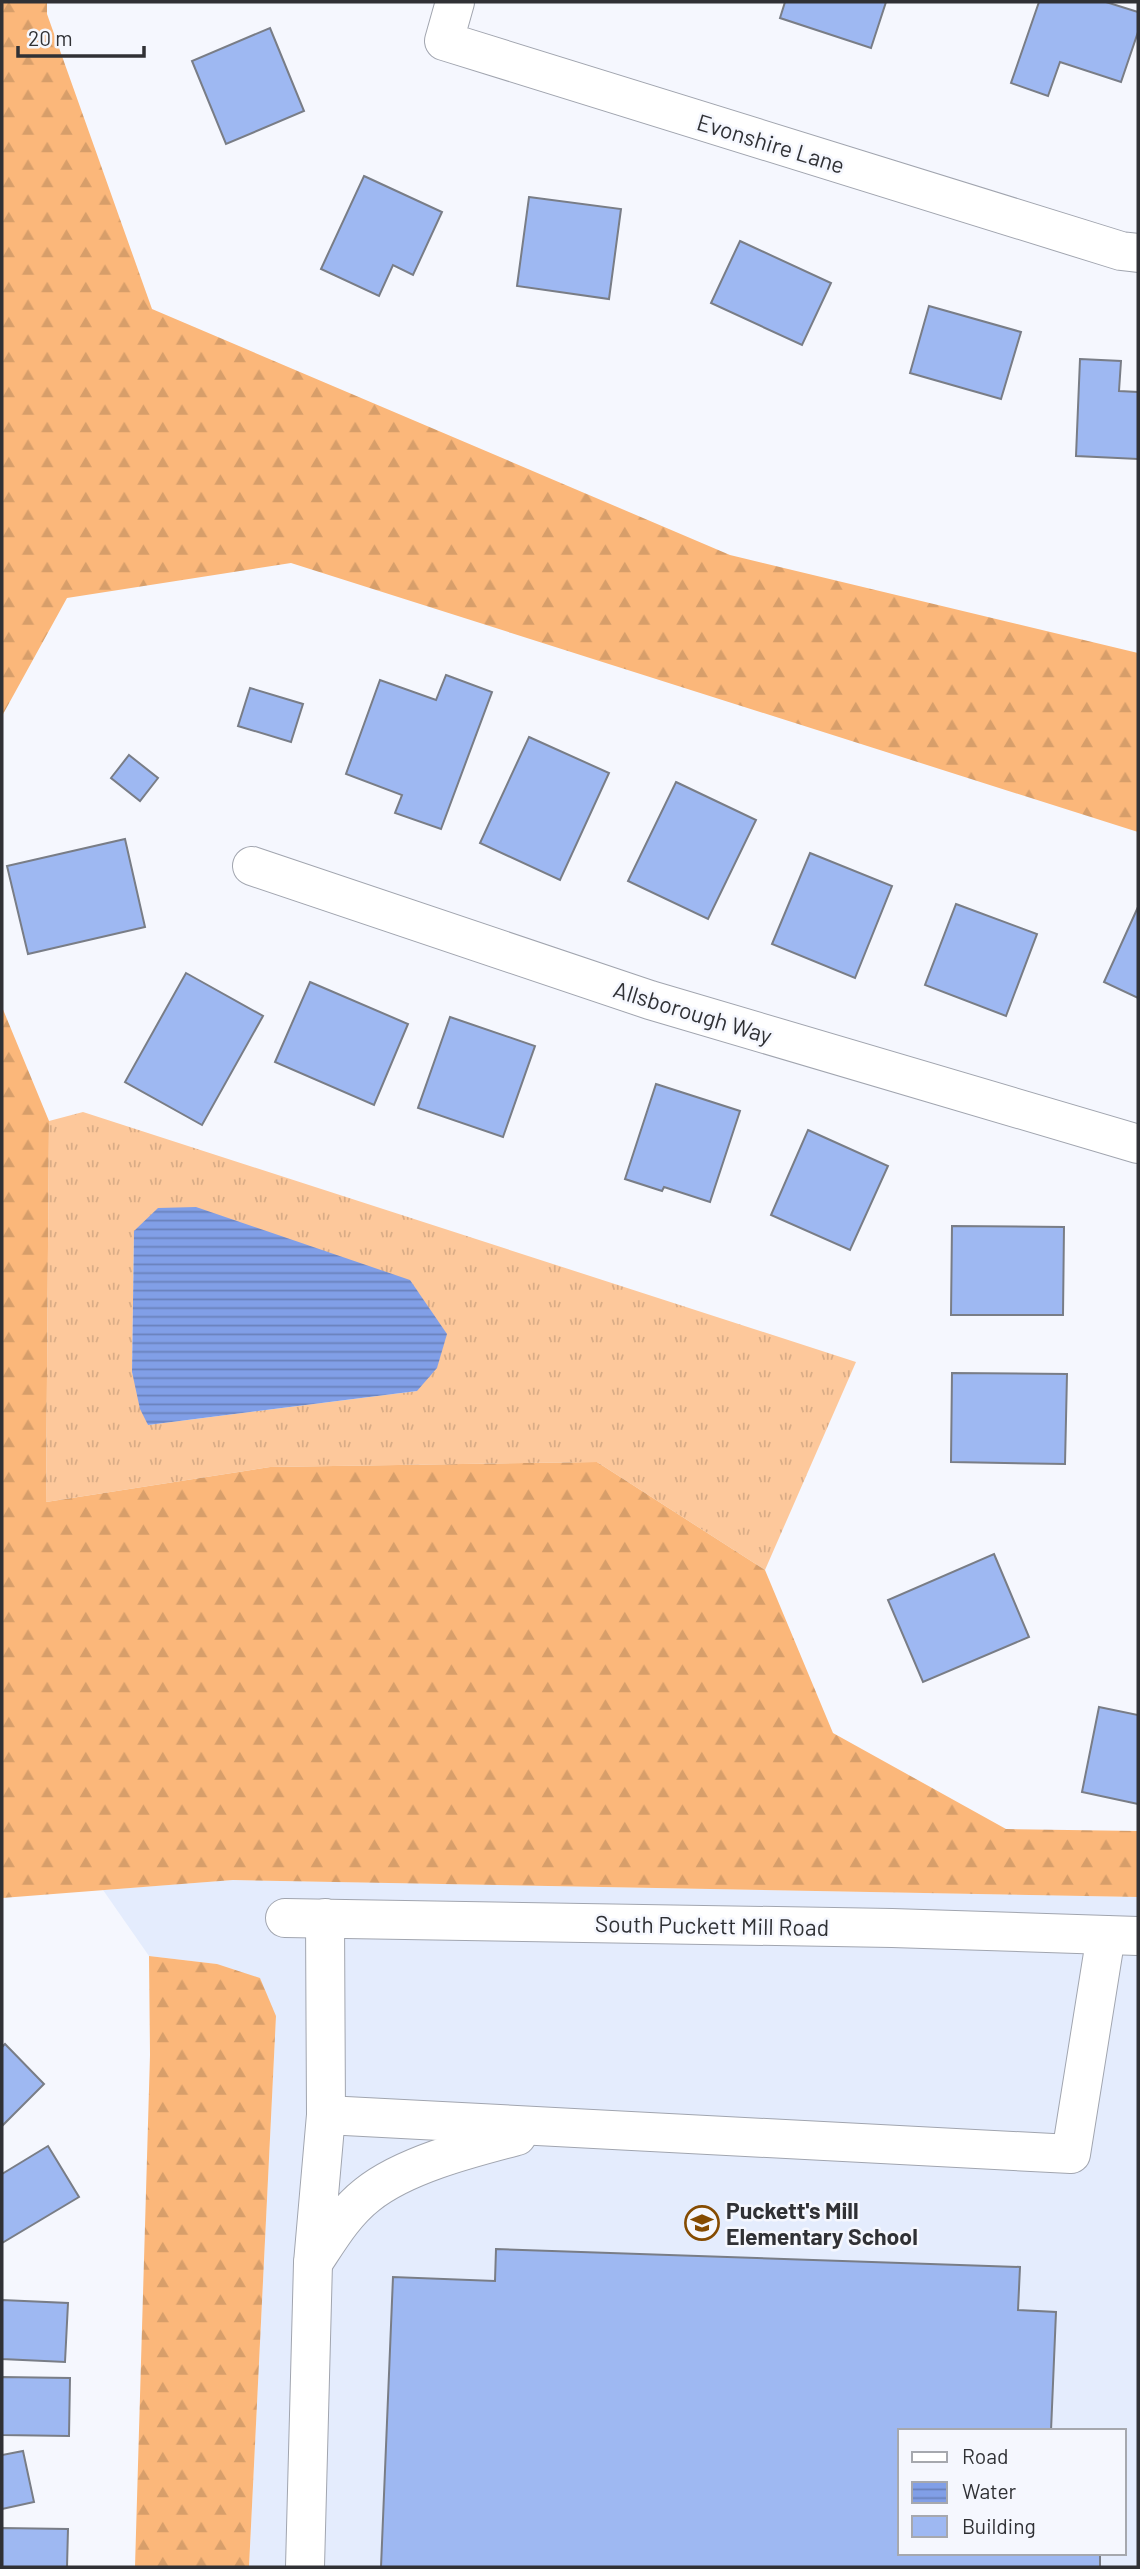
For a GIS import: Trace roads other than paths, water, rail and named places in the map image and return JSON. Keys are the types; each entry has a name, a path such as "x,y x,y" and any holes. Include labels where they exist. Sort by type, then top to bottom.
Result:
{"street":[{"name":"Evonshire Lane","path":"456,2 444,41 1121,251 1138,253"},
{"name":"Allsborough Way","path":"251,866 650,1000 1138,1144"},
{"name":"South Puckett Mill Road","path":"285,1918 878,1928 1122,1936"},
{"path":"305,2567 313,2263 326,2115 325,1918"},
{"path":"326,2115 1071,2154 1122,1936"},
{"path":"313,2263 343,2218 366,2195 392,2179 480,2145 540,2131 578,2128"}],"water":[{"path":"196,1207 410,1280 447,1334 437,1368 417,1391 148,1425 140,1409 132,1372 134,1231 158,1208"}],"place":[{"name":"Puckett's Mill Elementary School","path":"702,2223"}]}
